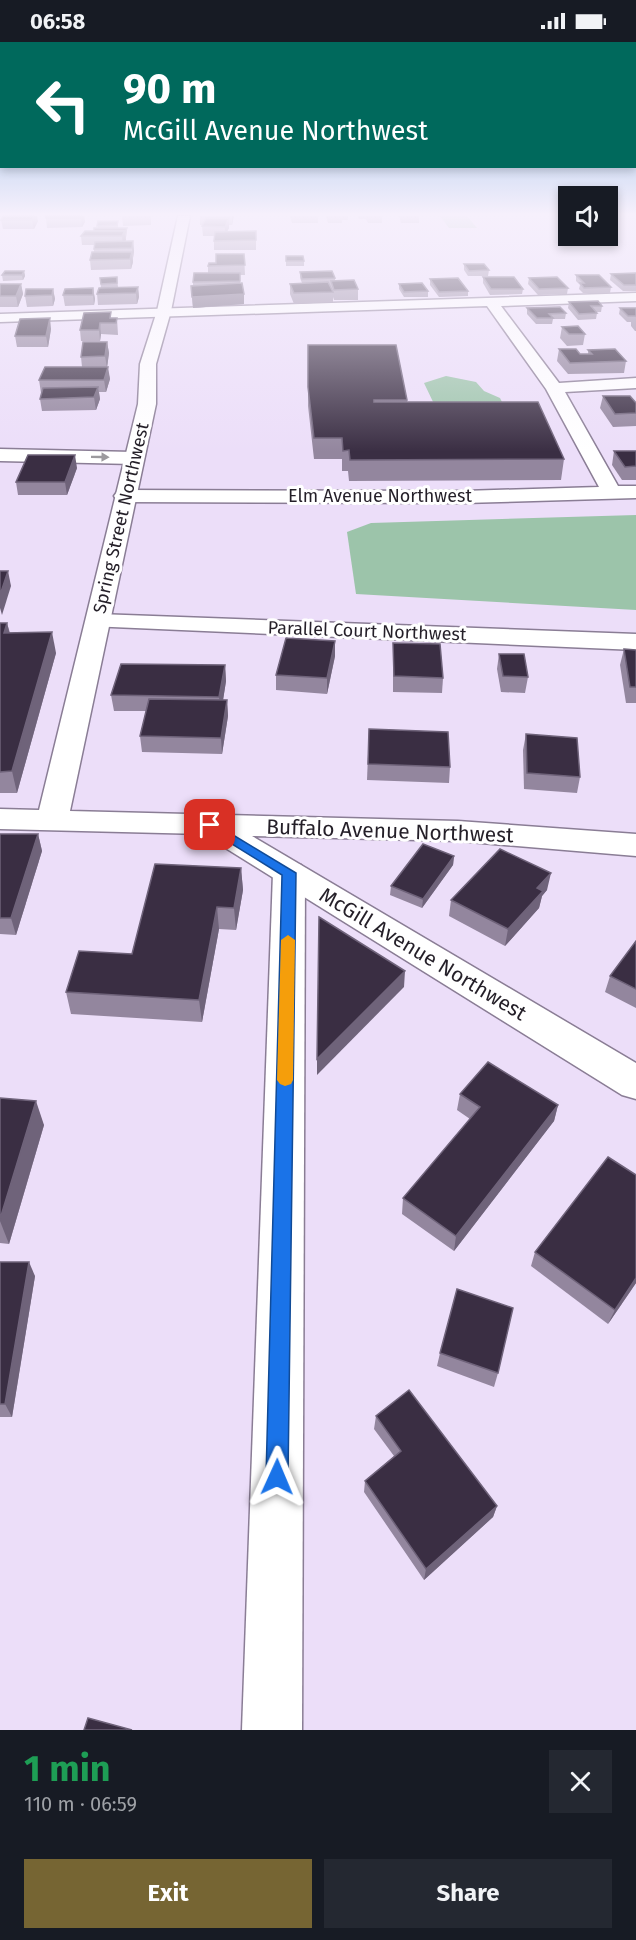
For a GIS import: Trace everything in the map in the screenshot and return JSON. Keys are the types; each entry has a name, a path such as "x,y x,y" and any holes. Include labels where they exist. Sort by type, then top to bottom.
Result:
{"street":[{"name":"Spring Street Northwest","path":"52,821 124,496 147,404 148,364 167,295"},
{"path":"0,318 636,297"},
{"path":"491,302 554,388 612,493"},
{"path":"554,388 636,383"},
{"path":"0,455 133,458"},
{"name":"Elm Avenue Northwest","path":"124,496 463,497 636,492"},
{"name":"Parallel Court Northwest","path":"98,621 636,642"},
{"name":"Buffalo Avenue Northwest","path":"0,819 458,831 636,845"},
{"name":"McGill Avenue Northwest","path":"210,825 636,1083"},
{"path":"272,1730 289,873"}],"green space":[{"path":"446,376 476,382 484,391 500,398 502,402 435,406 424,383"},
{"path":"636,515 636,610 356,594 347,532 371,523"}],"building":[{"path":"192,295 231,295 192,297"},
{"path":"598,301 602,306 591,306 597,313 579,314 569,302"},
{"path":"560,307 566,313 549,314 553,318 537,318 527,308"},
{"path":"620,308 636,308 636,316 628,316"},
{"path":"111,312 110,318 117,318 116,323 100,323 99,330 80,330 84,313"},
{"path":"50,318 46,336 15,336 20,319"},
{"path":"578,326 585,334 569,334 562,327"},
{"path":"83,342 107,342 105,356 81,357"},
{"path":"308,345 396,345 407,400 374,400 374,402 538,402 564,459 350,460 349,450 343,451 342,438 314,438 308,387"},
{"path":"559,349 576,349 580,354 592,354 588,350 615,349 626,361 570,363"},
{"path":"45,367 108,367 104,380 39,380"},
{"path":"98,387 94,397 40,399 43,388"},
{"path":"603,396 630,396 636,403 636,413 615,414"},
{"path":"614,451 636,451 636,466 625,467"},
{"path":"28,455 75,455 65,482 16,482"},
{"path":"0,571 8,571 0,595"},
{"path":"0,623 7,623 4,633 52,632 12,771 0,772"},
{"path":"286,638 335,641 327,678 276,675"},
{"path":"393,643 440,644 443,678 394,676"},
{"path":"624,649 636,650 636,687 630,687"},
{"path":"499,654 524,654 528,677 503,676"},
{"path":"121,664 225,665 219,697 111,695"},
{"path":"149,699 227,700 221,738 140,736"},
{"path":"369,729 448,732 450,767 368,764"},
{"path":"526,734 577,738 580,777 527,773"},
{"path":"0,834 38,834 11,918 0,918"},
{"path":"423,844 454,856 423,899 391,886"},
{"path":"500,849 551,873 537,888 543,891 508,929 451,900"},
{"path":"155,864 241,868 234,908 217,907 199,1000 66,992 79,951 132,954"},
{"path":"319,917 405,971 317,1059"},
{"path":"636,941 636,989 610,976"},
{"path":"488,1062 558,1105 456,1236 403,1198 480,1107 460,1094"},
{"path":"0,1098 36,1101 0,1219"},
{"path":"608,1157 636,1175 636,1278 615,1310 535,1252"},
{"path":"0,1262 29,1262 5,1404 0,1404"},
{"path":"457,1289 513,1308 498,1373 440,1353"},
{"path":"409,1390 497,1506 426,1569 365,1481 401,1451 376,1416"},
{"path":"88,1718 132,1730 84,1730"}],"slow traffic":[{"path":"285,1080 288,940"}],"route":[{"path":"210,825 289,873 277,1477"}]}
